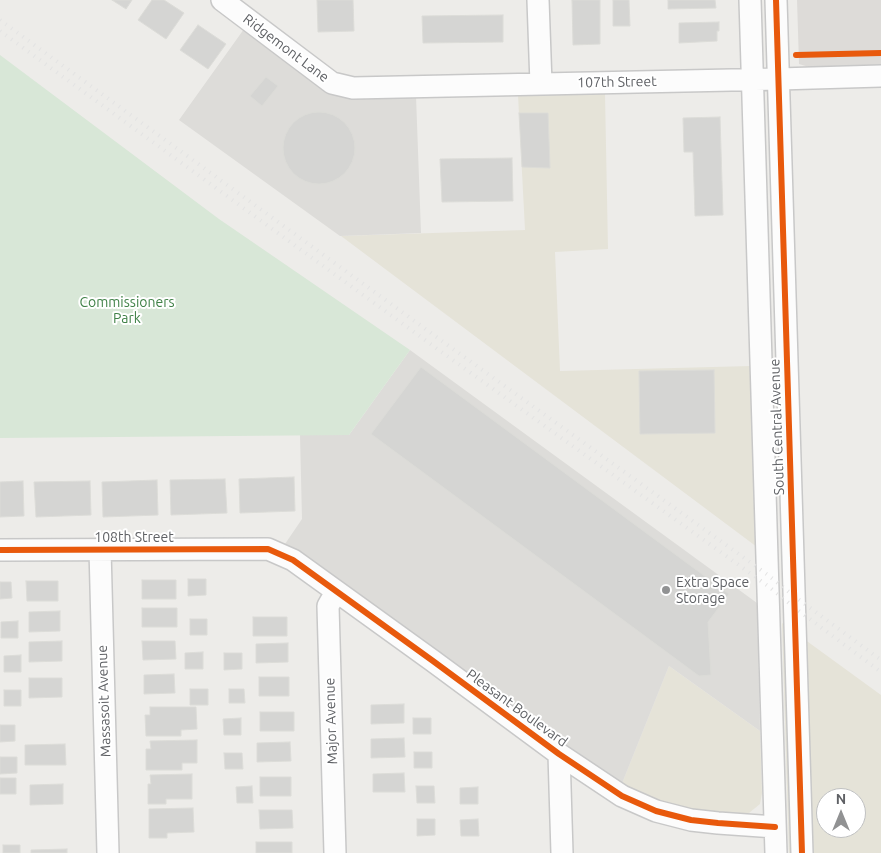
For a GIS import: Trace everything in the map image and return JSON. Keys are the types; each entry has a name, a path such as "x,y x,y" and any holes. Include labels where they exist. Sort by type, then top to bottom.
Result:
{"street":[{"name":"Ridgemont Lane","path":"222,0 248,8 332,82 353,88"},
{"path":"538,0 541,84"},
{"name":"South Central Avenue","path":"750,0 776,853"},
{"name":"South Central Avenue","path":"776,0 802,853"},
{"name":"107th Street","path":"353,88 881,76"},
{"name":"Massasoit Avenue","path":"100,549 108,853"},
{"name":"Pleasant Boulevard","path":"268,549 293,560 559,754 622,796 656,811 691,820 775,827"},
{"name":"108th Street","path":"0,550 268,549"},
{"name":"Major Avenue","path":"335,853 328,606 336,592"},
{"path":"559,754 562,853"}],"shaded area":[{"path":"797,0 881,0 881,66 812,68 799,64"},
{"path":"244,29 322,85 416,96 421,233 340,236 179,120"},
{"path":"605,94 608,249 555,252 560,371 751,366 757,547 341,236 525,230 518,95"},
{"path":"410,350 757,603 760,731 669,666 622,786 285,544 302,519 300,435 349,435"},
{"path":"782,623 881,695 881,853 789,853"},
{"path":"669,666 760,731 762,793 760,804 749,813 727,815 669,808 622,786"}],"green space":[{"name":"Commissioners Park","path":"0,55 219,219 410,350 349,435 0,438"}],"building":[{"path":"112,0 132,0 126,9"},
{"path":"152,0 164,0 184,13 166,39 138,20"},
{"path":"317,0 353,0 354,31 318,32"},
{"path":"572,0 600,0 600,44 573,45"},
{"path":"613,0 629,0 630,26 613,26"},
{"path":"668,0 715,0 716,8 668,9"},
{"path":"503,15 503,42 423,43 422,16"},
{"path":"719,22 717,41 679,43 679,23"},
{"path":"198,25 226,44 208,69 180,50"},
{"path":"266,77 278,86 262,106 250,96"},
{"path":"319,112 339,118 349,128 355,148 349,168 339,178 319,184 299,178 289,168 283,148 289,128 299,118"},
{"path":"519,113 548,113 550,168 522,167"},
{"path":"720,117 723,215 695,216 693,152 684,152 683,118"},
{"path":"512,158 513,201 442,202 440,159"},
{"path":"421,367 729,594 708,622 711,675 699,676 371,434"},
{"path":"714,370 715,433 640,434 639,371"},
{"path":"294,477 295,511 240,513 239,479"},
{"path":"225,479 227,513 171,515 170,480"},
{"path":"157,480 158,515 103,517 102,482"},
{"path":"23,481 24,516 0,517 0,482"},
{"path":"90,481 91,515 36,517 34,482"},
{"path":"188,579 206,579 206,595 188,596"},
{"path":"142,580 176,580 176,599 142,599"},
{"path":"26,581 58,581 58,601 27,601"},
{"path":"0,582 11,582 12,598 0,599"},
{"path":"142,608 177,608 177,627 142,627"},
{"path":"60,611 60,631 29,632 29,612"},
{"path":"253,617 287,617 287,636 253,636"},
{"path":"190,619 207,619 207,635 190,635"},
{"path":"18,621 18,638 1,638 1,622"},
{"path":"62,641 62,661 29,662 29,642"},
{"path":"142,641 175,641 176,659 143,660"},
{"path":"288,643 288,662 256,663 256,644"},
{"path":"203,652 203,669 185,669 185,653"},
{"path":"224,653 242,653 242,669 224,670"},
{"path":"21,655 21,672 4,672 4,656"},
{"path":"174,674 175,693 144,694 144,675"},
{"path":"259,677 289,677 289,696 259,696"},
{"path":"29,678 62,678 62,697 29,698"},
{"path":"190,689 208,689 208,705 190,705"},
{"path":"229,689 244,689 245,703 229,703"},
{"path":"4,690 21,690 21,706 4,706"},
{"path":"404,704 404,723 371,724 371,705"},
{"path":"150,707 196,707 197,729 181,730 181,736 146,736 145,715 150,715"},
{"path":"260,712 294,712 294,731 260,731"},
{"path":"241,718 241,735 224,735 223,719"},
{"path":"413,718 431,718 431,734 413,734"},
{"path":"0,725 15,725 15,741 0,742"},
{"path":"404,738 405,757 371,758 371,739"},
{"path":"197,740 197,763 182,763 182,770 146,770 146,749 151,749 150,741"},
{"path":"290,742 291,761 257,762 257,743"},
{"path":"65,744 66,765 25,765 25,745"},
{"path":"414,752 432,752 432,768 414,768"},
{"path":"224,753 242,753 243,769 225,769"},
{"path":"0,757 17,757 17,773 0,774"},
{"path":"404,773 405,792 373,792 373,774"},
{"path":"192,774 192,799 166,799 166,804 148,804 148,784 151,784 150,775"},
{"path":"260,777 291,777 291,796 260,796"},
{"path":"0,778 16,778 16,794 0,794"},
{"path":"63,784 63,804 30,805 30,785"},
{"path":"252,786 253,803 237,803 236,787"},
{"path":"416,786 434,786 435,803 417,803"},
{"path":"478,787 478,804 460,804 460,788"},
{"path":"193,808 194,832 167,833 167,838 149,838 149,809"},
{"path":"259,810 292,810 293,828 260,829"},
{"path":"417,819 435,819 435,835 417,836"},
{"path":"478,819 479,836 461,836 460,820"},
{"path":"256,842 292,842 292,853 256,853"},
{"path":"3,845 20,845 20,853 3,853"},
{"path":"67,849 67,853 31,853 31,850"}],"railway":[{"path":"0,20 768,575 881,660"},
{"path":"0,31 436,348 768,586 881,672"}],"cycle path":[{"path":"776,0 802,853"},
{"path":"796,55 881,53"},
{"path":"0,550 268,549 293,560 559,754 622,796 656,811 691,820 775,827"}],"place":[{"name":"Extra Space Storage","path":"666,590"}]}
